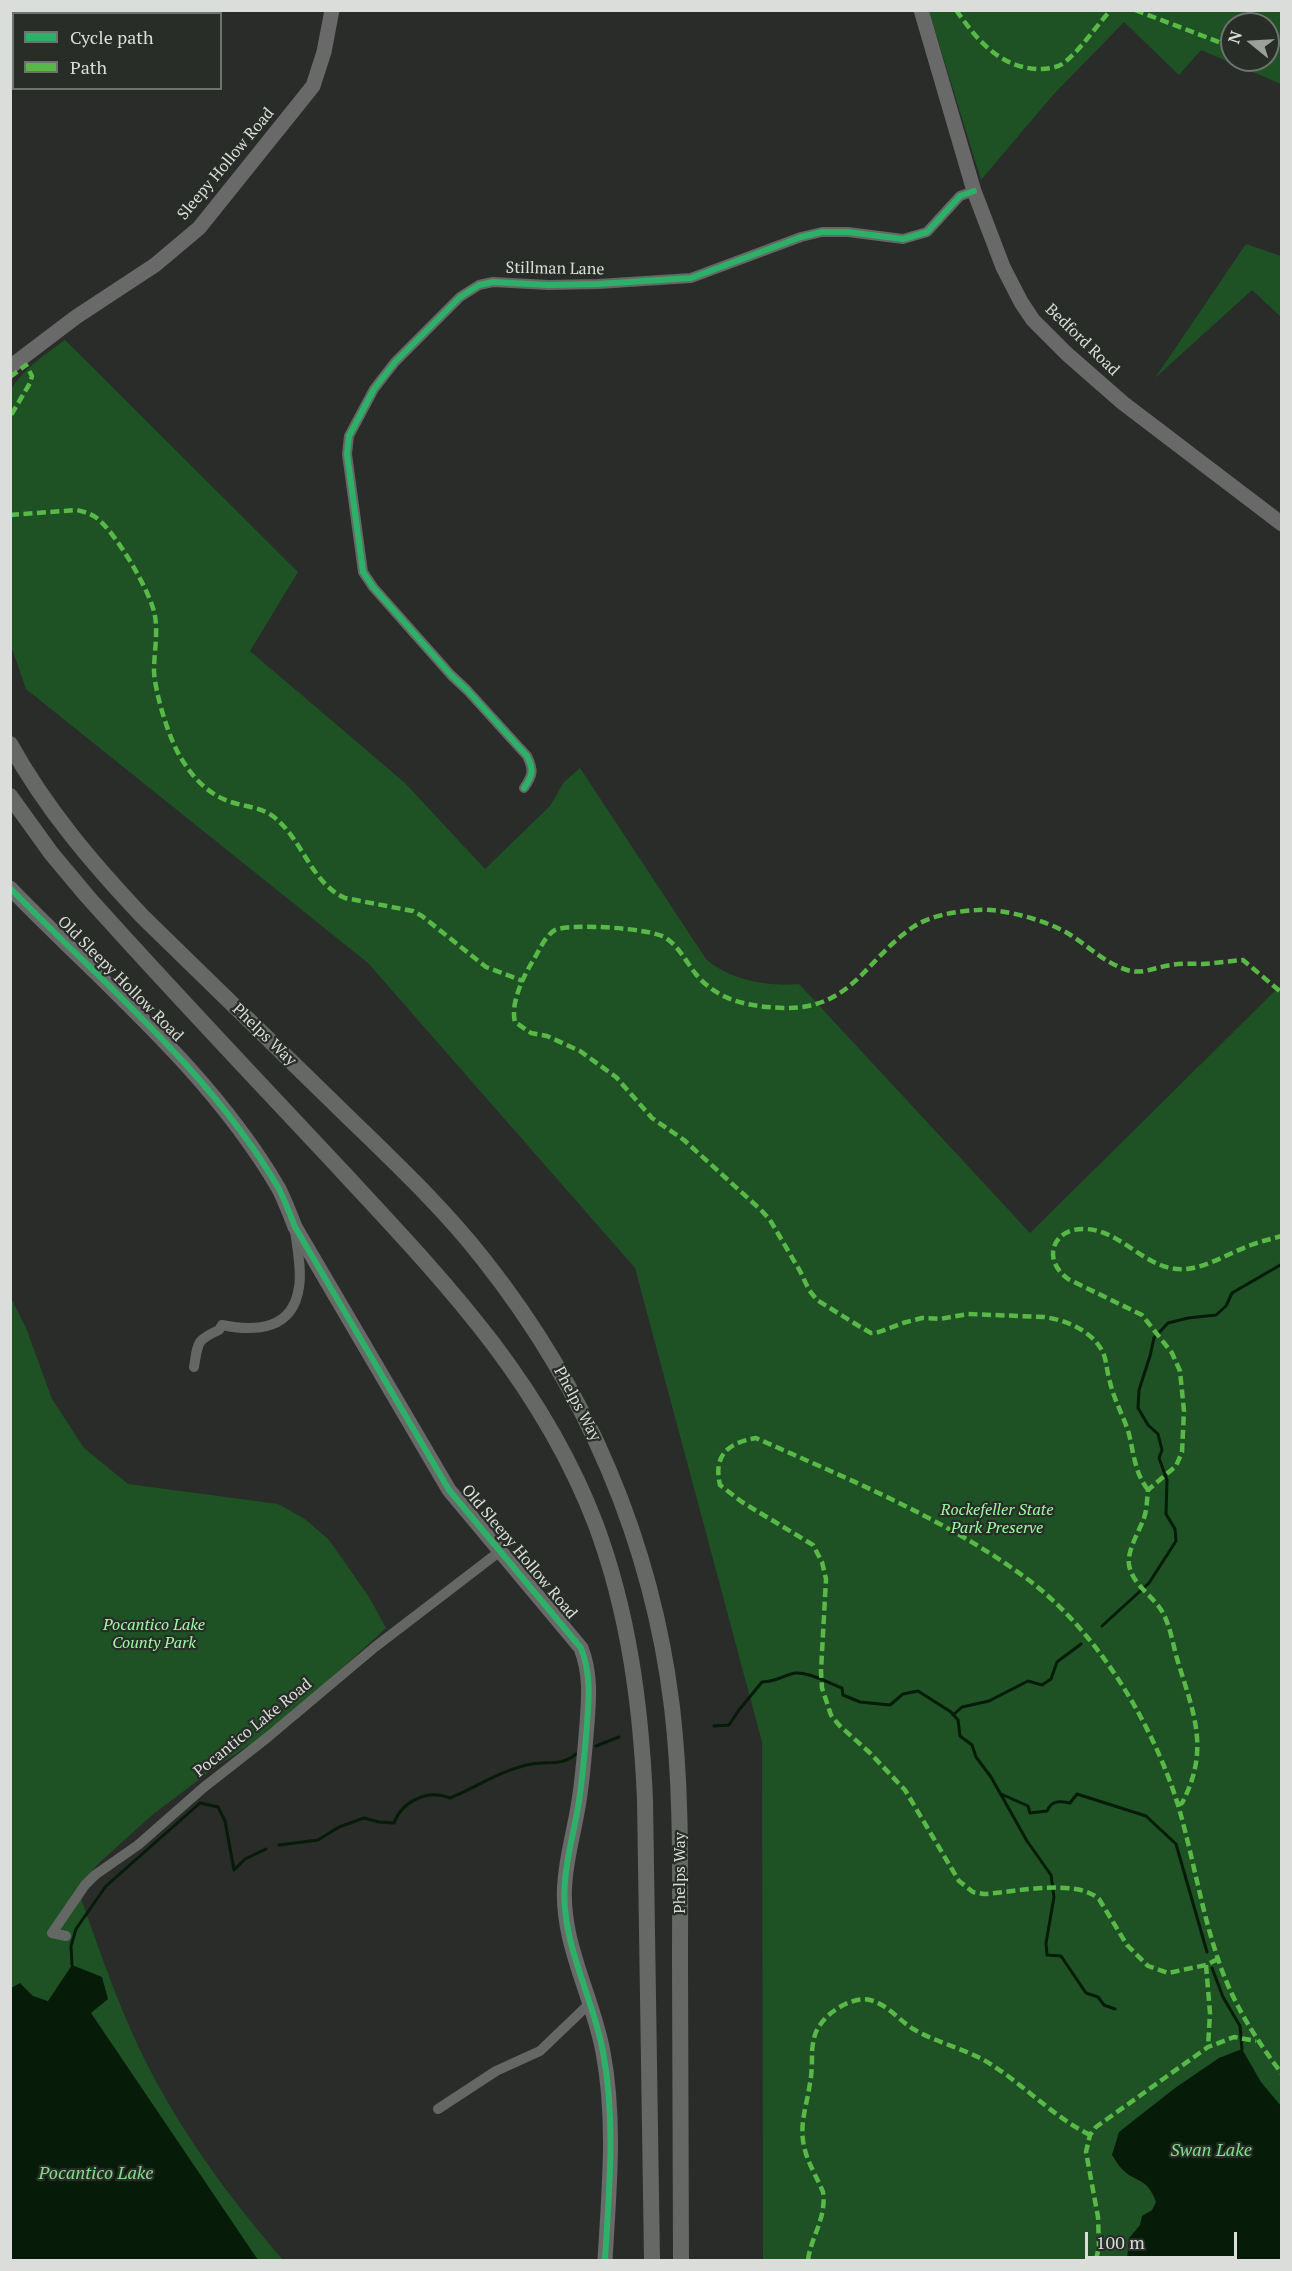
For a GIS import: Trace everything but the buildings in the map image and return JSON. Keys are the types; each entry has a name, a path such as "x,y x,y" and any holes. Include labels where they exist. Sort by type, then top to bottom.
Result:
{"main road":[{"name":"Phelps Way","path":"10,744 55,815 106,878 410,1178 464,1235 506,1288 549,1352 578,1403 604,1457 645,1569 664,1652 673,1719 680,1823 681,2260"},
{"name":"Phelps Way","path":"10,796 51,853 93,903 409,1243 473,1316 501,1351 533,1400 560,1447 584,1498 621,1604 641,1726 645,1812 652,2260"},
{"path":"652,2222 662,2235 662,2260"}],"street":[{"name":"Sleepy Hollow Road","path":"10,367 76,317 155,265 198,228 313,86 324,52 332,10"},
{"name":"Bedford Road","path":"921,10 974,191 1003,267 1021,302 1044,332 1123,403 1281,524"},
{"name":"Stillman Lane","path":"524,788 532,776 533,768 527,756 451,675 373,587 363,572 347,454 349,436 374,389 395,362 460,297 479,285 493,282 549,285 603,284 692,278 801,237 822,232 848,232 903,239 927,232 960,196 974,191"},
{"name":"Old Sleepy Hollow Road","path":"10,888 130,1006 216,1101 252,1146 280,1191 295,1227 449,1490 570,1632 581,1648 587,1664 590,1687 579,1802 564,1883 565,1911 570,1938 603,2050 609,2088 610,2162 605,2260"},
{"path":"194,1367 201,1340 206,1334 219,1330 222,1325 249,1328 273,1326 290,1311 299,1287 295,1227"},
{"name":"Pocantico Lake Road","path":"66,1936 52,1933 85,1885 95,1875 138,1845 203,1788 375,1647 499,1551"},
{"path":"438,2109 496,2071 540,2050 590,2004"}],"green space":[{"path":"929,11 1281,11 1281,84 1253,72 1280,72 1280,12 1220,12 1220,58 1201,50 1179,75 1124,22 1053,95 981,180"},
{"path":"1246,244 1281,256 1281,317 1252,290 1155,378"},
{"name":"Rockefeller State Park Preserve","path":"65,340 298,572 250,651 405,783 485,869 550,806 564,782 580,768 706,959 726,972 750,981 799,984 1030,1233 1281,985 1281,2260 763,2260 762,1742 635,1268 368,963 26,689 10,643 10,391 27,369"},
{"name":"Pocantico Lake County Park","path":"10,1296 26,1328 52,1399 84,1448 128,1484 278,1504 305,1519 329,1540 369,1597 386,1628 280,1725 217,1766 152,1815 100,1862 77,1888 122,2010 155,2079 187,2133 223,2186 283,2260 11,2260"}],"water":[{"name":"Pocantico Lake","path":"72,1965 102,1977 108,1999 91,2013 258,2260 11,2260 11,1988 20,1983 33,1996 48,2001"},
{"name":"Swan Lake","path":"1242,2049 1261,2082 1281,2106 1281,2260 1127,2260 1129,2238 1140,2225 1142,2216 1152,2210 1156,2202 1149,2188 1126,2173 1112,2155 1119,2132 1175,2088 1219,2058"}],"waterway":[{"path":"1102,1626 1149,1583 1176,1541 1175,1529 1166,1514 1167,1480 1159,1458 1162,1450 1158,1434 1148,1425 1138,1408 1139,1390 1154,1338 1168,1323 1216,1315 1226,1306 1232,1293 1282,1264"},
{"path":"953,1715 962,1707 989,1701 1028,1681 1042,1685 1051,1679 1057,1662 1081,1644"},
{"path":"714,1726 729,1725 762,1682 796,1673 816,1677 842,1688 843,1695 860,1702 890,1705 903,1694 918,1691 951,1712 958,1720 960,1736 972,1745 976,1757 991,1777 1027,1841 1051,1875 1054,1897 1046,1943 1047,1955 1061,1956 1086,1993 1098,1997 1104,2005 1115,2009"},
{"path":"596,1746 619,1737"},
{"path":"279,1845 318,1840 339,1827 364,1818 394,1823 403,1809 417,1799 433,1795 450,1798 521,1766 560,1762 576,1754"},
{"path":"1001,1794 1028,1806 1030,1813 1047,1811 1056,1802 1070,1803 1077,1794 1146,1816 1176,1844 1207,1952"},
{"path":"72,1965 71,1946 76,1929 106,1886 200,1803 218,1807 225,1821 234,1870 245,1859 266,1849"},
{"path":"1212,1968 1223,1997 1240,2026 1242,2049"}],"marked path":[{"path":"956,10 981,42 1001,58 1013,64 1039,69 1056,67 1065,62 1111,10"},
{"path":"1135,10 1220,42"},
{"path":"10,377 26,365 32,376 10,417"},
{"path":"10,515 77,510 88,513 106,527 123,550 147,593 155,616 154,671 167,728 176,750 202,785 223,799 259,809 274,817 293,837 315,872 333,891 345,898 413,911 486,967 523,981"},
{"path":"1148,1490 1138,1470 1129,1434 1112,1389 1104,1355 1100,1347 1087,1334 1071,1324 1044,1317 968,1314 940,1319 922,1318 879,1332 871,1333 862,1328 817,1300 809,1290 770,1220 761,1210 684,1140 652,1118 616,1077 580,1051 547,1036 531,1033 515,1022 516,998 526,973 551,933 564,928 593,927 629,929 658,934 666,938 678,949 704,983 735,1001 784,1008 807,1006 842,992 896,940 920,923 953,913 988,910 1012,913 1049,924 1069,934 1111,963 1127,970 1144,971 1175,964 1243,960 1282,993"},
{"path":"1178,1805 1182,1803 1191,1784 1195,1766 1197,1749 1194,1715 1166,1619 1159,1607 1135,1579 1131,1572 1129,1559 1145,1515 1148,1490 1176,1466 1182,1452 1184,1411 1180,1371 1172,1353 1142,1315 1068,1279 1059,1271 1054,1262 1054,1245 1059,1238 1075,1230 1100,1231 1160,1265 1173,1269 1187,1269 1282,1236"},
{"path":"1218,1959 1206,1965 1168,1973 1148,1966 1127,1945 1099,1899 1089,1893 1076,1889 1044,1888 984,1894 973,1892 959,1881 905,1790 831,1715 822,1688 826,1579 822,1562 813,1545 742,1502 720,1485 718,1475 721,1458 730,1447 756,1438 932,1520 999,1559 1030,1581 1055,1602 1078,1627 1120,1682 1154,1743 1178,1805 1212,1940 1224,1975 1245,2019 1282,2074"},
{"path":"1206,1965 1210,2013 1208,2047"},
{"path":"808,2260 824,2201 823,2192 807,2158 803,2138 813,2044 816,2031 824,2020 849,2002 863,1999 877,2002 915,2030 982,2059 1010,2077 1062,2118 1090,2135"},
{"path":"1096,2260 1099,2246 1098,2217 1086,2152 1090,2135 1096,2127 1208,2047 1234,2037 1256,2041"}],"cycle path":[{"path":"524,788 532,772 527,756 451,675 373,587 363,572 347,454 349,436 374,389 395,362 460,297 479,285 493,282 549,285 598,284 691,278 801,237 822,232 848,232 903,239 927,232 960,196 974,191"},
{"path":"10,888 189,1068 252,1146 279,1189 295,1227 449,1490 581,1648 588,1676 588,1714 584,1762 566,1871 564,1903 572,1946 598,2031 607,2078 610,2182 605,2260"}]}
